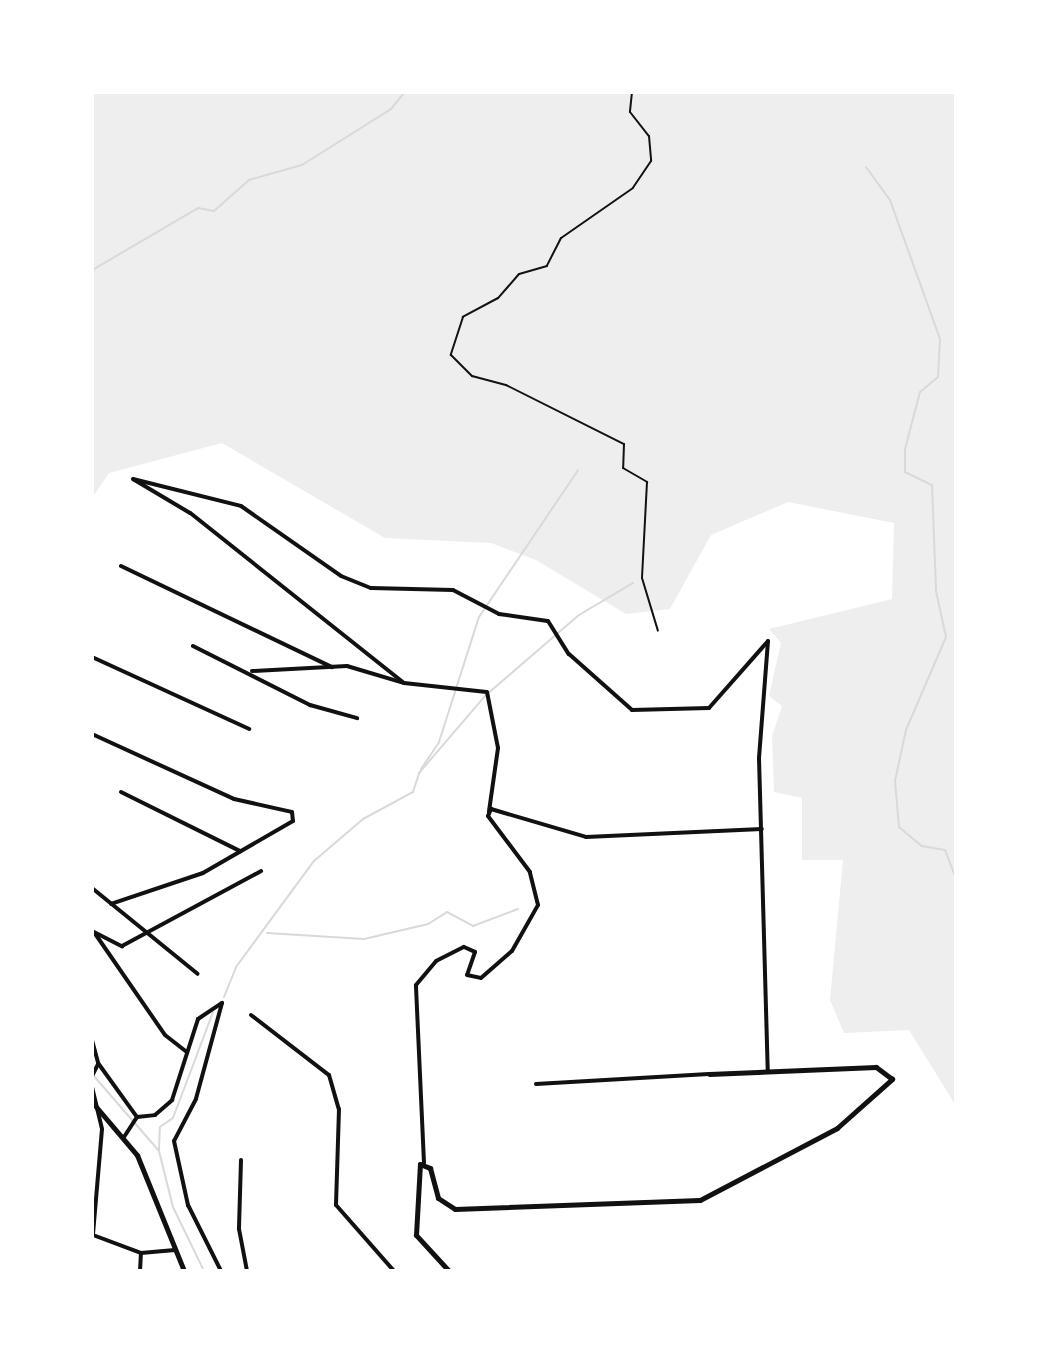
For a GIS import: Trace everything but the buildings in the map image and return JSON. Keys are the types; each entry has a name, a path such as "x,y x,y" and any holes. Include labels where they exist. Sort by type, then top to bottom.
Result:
{"street":[{"path":"404,683 190,513 133,479 241,506 341,576 371,588 453,590 499,614 548,621 569,654 632,710 709,708 768,641 760,681 768,1071"},
{"path":"121,566 334,668 404,683 464,684 494,698 498,748 489,811 530,872 538,905 512,951 481,978 467,975 475,952 464,947 436,961 416,985 424,1163 438,1198 455,1209 700,1200 837,1128 892,1079 881,1067 536,1084"},
{"path":"193,646 252,671 310,705 357,718"},
{"path":"92,657 249,729"},
{"path":"252,671 334,668"},
{"path":"92,734 234,799 292,812 293,821 240,851 156,893 111,904"},
{"path":"121,792 240,851"},
{"path":"489,811 586,837 762,829"},
{"path":"92,931 122,946 261,871"},
{"path":"92,888 198,974"},
{"path":"92,931 165,1035 187,1052"},
{"path":"137,1117 155,1115 172,1100 204,1010 222,1003 196,1099 174,1141 188,1205 221,1271"},
{"path":"251,1015 329,1075 339,1109 336,1205 394,1271"},
{"path":"92,1040 98,1063 137,1117"},
{"path":"92,1076 98,1063"},
{"path":"92,1087 102,1110 93,1235 141,1253 177,1250"},
{"path":"92,1102 124,1137 184,1271"},
{"path":"124,1137 137,1117"},
{"path":"241,1160 239,1229 247,1271"},
{"path":"424,1163 417,1171 416,1235 449,1271"},
{"path":"140,1271 141,1253"}],"path":[{"path":"632,92 630,112 649,136 651,161 633,188 561,238 547,266 519,274 498,298 463,317 451,355 472,376 506,385 624,444 623,468 647,482 642,578 658,631"}],"shaded area":[{"path":"92,92 956,92 956,1106 909,1030 844,1033 830,1000 843,860 802,860 802,798 774,792 772,736 782,706 769,696 781,643 769,629 892,599 894,523 788,502 711,535 670,609 626,614 536,560 491,543 385,538 222,443 109,473 92,498"}],"waterway":[{"path":"92,279 94,269 198,208 214,211 249,180 302,165 391,109 405,92"},
{"path":"866,167 890,200 940,339 938,377 920,392 905,449 905,472 932,485 936,591 946,637 906,730 895,781 899,827 922,846 945,850 956,878"},
{"path":"421,769 439,742 479,617 578,470"},
{"path":"224,997 236,967 314,861 363,819 413,792 419,773 485,696 579,615 633,583"},
{"path":"267,933 364,939 428,924 447,912 473,926 518,909"},
{"path":"159,1150 160,1127 173,1118 213,1012"},
{"path":"93,1075 159,1151 173,1207 204,1271"}]}
